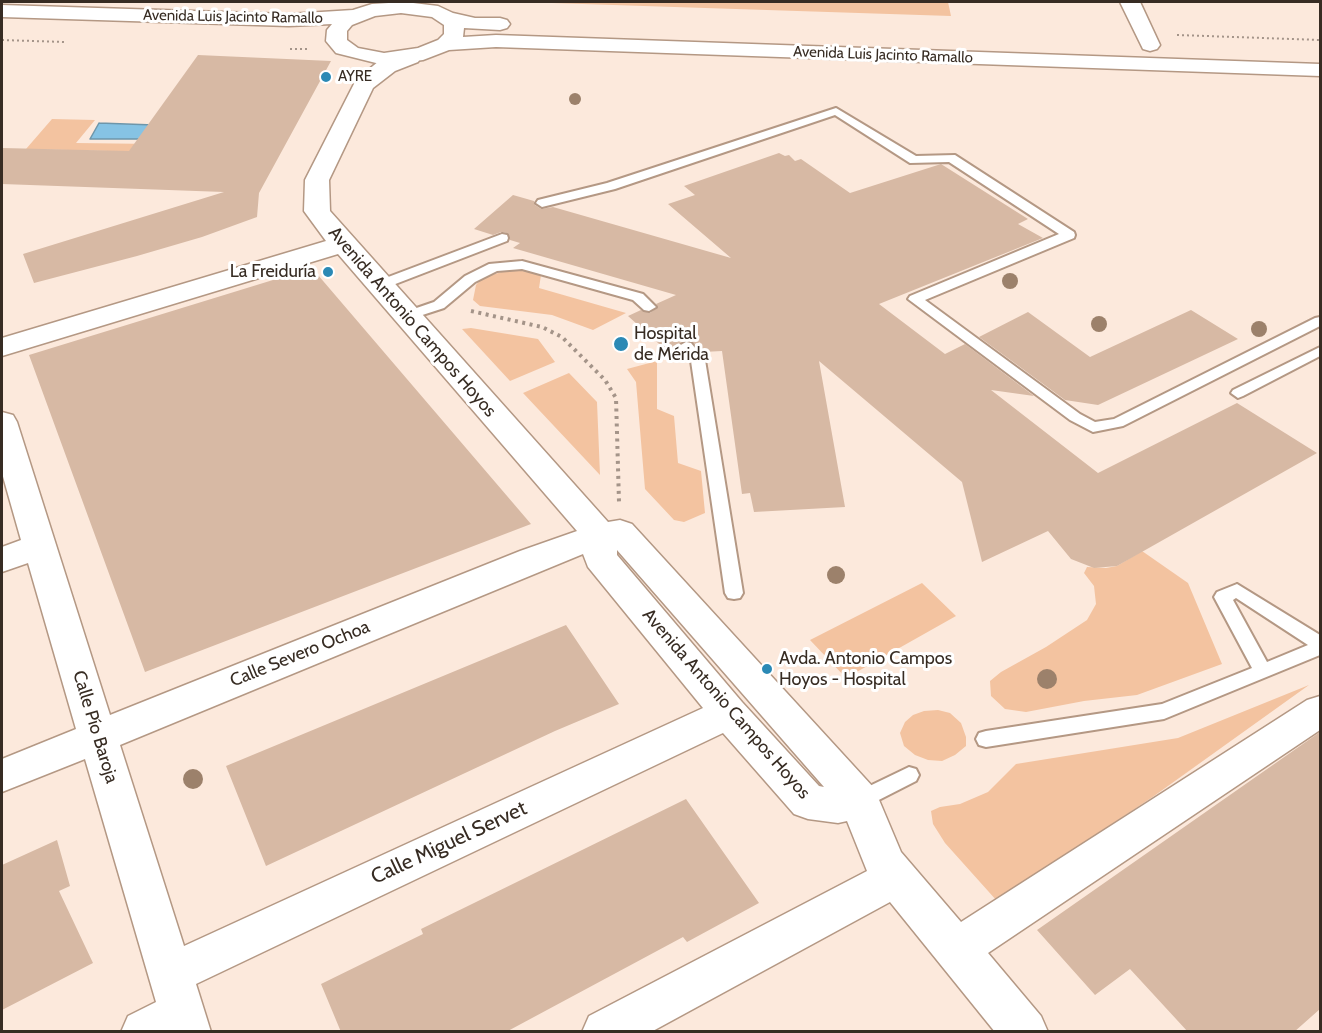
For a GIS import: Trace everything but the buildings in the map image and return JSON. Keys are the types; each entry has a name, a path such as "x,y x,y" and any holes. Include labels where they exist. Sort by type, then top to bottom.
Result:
{"street":[{"path":"1130,2 1150,45"},
{"name":"Avenida Luis Jacinto Ramallo","path":"2,12 289,20 356,16 372,10 403,4 475,24 1320,51"},
{"path":"356,16 345,21 329,43 362,65 364,85"},
{"path":"445,44 455,31 451,19"},
{"name":"Avenida Luis Jacinto Ramallo","path":"2,27 280,34 329,43 384,59 410,57 445,44 496,41 1320,70"},
{"name":"Avenida Antonio Campos Hoyos","path":"410,57 387,66 364,85 317,180 317,211 336,236 407,316 860,800 884,863 1025,1032"},
{"path":"2,330 293,243 336,236"},
{"path":"2,347 336,236"},
{"name":"Calle Pío Baroja","path":"2,422 98,736 171,1012"},
{"name":"Avenida Antonio Campos Hoyos","path":"610,533 600,558 729,713 808,802 838,806 860,800"},
{"name":"Calle Severo Ochoa","path":"2,776 521,564 610,533"},
{"path":"2,560 39,546"},
{"path":"957,950 1320,711"},
{"name":"Calle Miguel Servet","path":"171,1012 729,713"},
{"path":"605,1032 896,877"}],"lane":[{"path":"542,203 611,186 836,111 914,160 951,158 1069,235 915,299 1075,417 1093,426 1118,423 1320,321"},
{"path":"380,285 502,238"},
{"path":"407,316 439,304 470,279 494,267 522,265 638,297 649,307"},
{"path":"686,346 698,360 734,593"},
{"path":"1238,393 1320,351"},
{"path":"1263,671 1223,597 1237,590 1320,646"},
{"path":"986,739 1164,711 1320,646"},
{"path":"860,800 909,775"}],"path":[{"path":"439,304 542,327 562,337 605,380 616,398 610,533"}],"shaded area":[{"path":"521,2 948,2 951,16"},
{"path":"52,119 95,120 76,143 155,144 149,152 26,149"},
{"path":"508,270 536,272 541,275 539,288 626,313 593,330 552,315 480,306 473,300 476,285 482,278"},
{"path":"471,328 538,339 555,362 510,381 462,329"},
{"path":"657,361 657,409 674,416 678,463 701,471 705,513 684,522 674,520 645,489 636,382 627,369"},
{"path":"569,373 597,402 600,475 523,393"},
{"path":"1142,551 1188,583 1222,664 1137,695 1084,701 1026,712 1005,709 991,696 990,681 1001,672 1046,647 1087,620 1096,604 1094,586 1084,573 1087,567 1117,566"},
{"path":"922,583 956,616 846,678 810,640"},
{"path":"1309,685 1154,796 997,901 945,843 933,824 931,811 960,804 988,792 1016,764 1178,738"},
{"path":"938,710 950,713 961,723 966,737 966,746 955,755 942,761 928,760 915,755 904,746 900,733 905,722 913,715"}],"water":[{"path":"99,123 154,125 145,139 90,139"}],"place":[{"name":"AYRE","path":"326,77"},
{"name":"La Freiduría","path":"328,272"},
{"name":"Hospital de Mérida","path":"621,344"},
{"name":"Avda. Antonio Campos Hoyos - Hospital","path":"767,669"}]}
